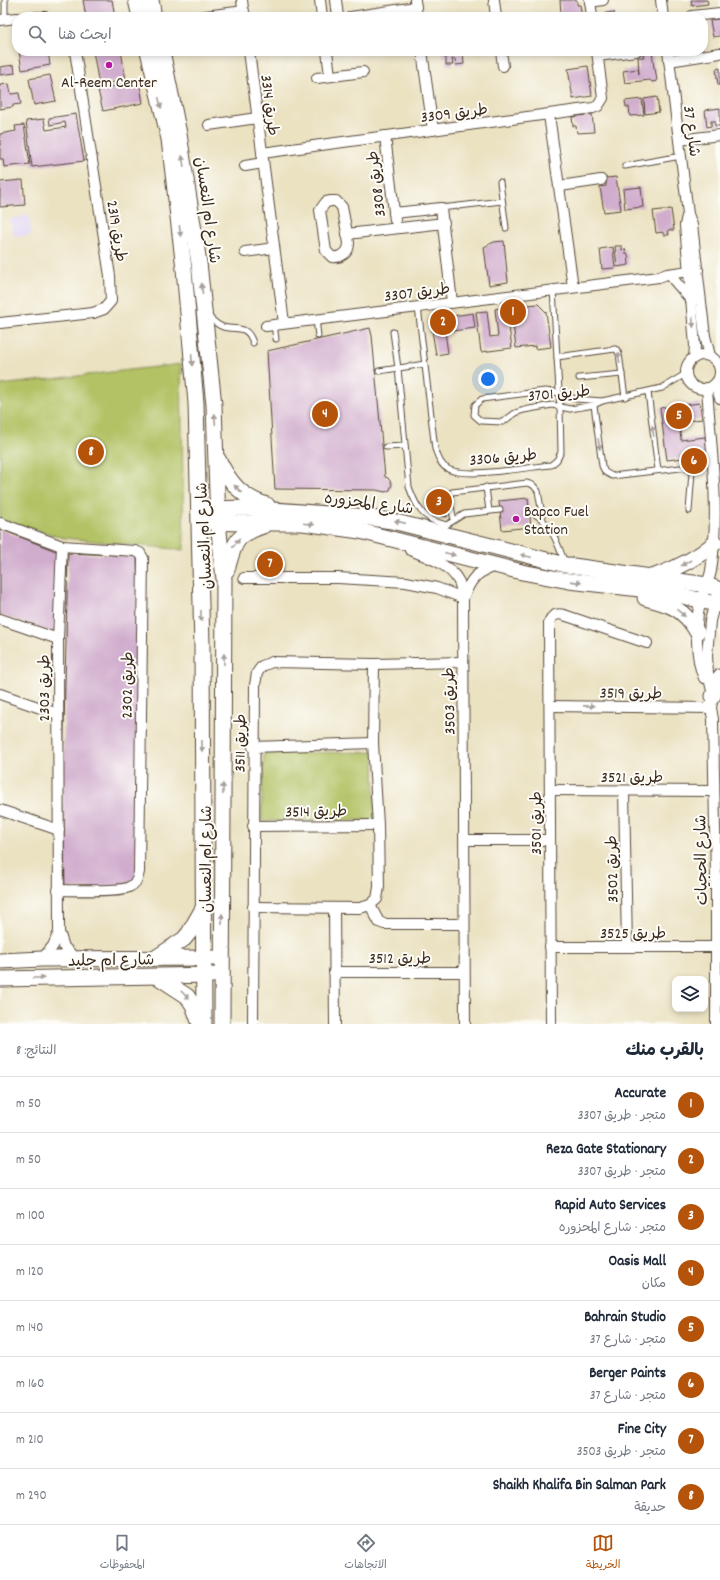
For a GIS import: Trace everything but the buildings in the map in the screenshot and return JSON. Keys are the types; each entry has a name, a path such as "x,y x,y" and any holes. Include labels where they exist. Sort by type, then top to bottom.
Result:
{"main road":[{"path":"136,0 139,12"},
{"path":"151,0 153,12"},
{"name":"شارع ام النعسان","path":"149,56 169,139 184,269 196,404 202,646 204,1024"},
{"name":"شارع ام النعسان","path":"163,56 179,134 199,263 214,405 218,515 224,579 222,1024"},
{"path":"217,458 228,478 237,489 250,499 285,511"},
{"name":"شارع المحزوره","path":"218,515 247,508 392,521 442,528 566,565 654,577 714,594"},
{"name":"شارع المحزوره","path":"199,515 218,515 270,523 303,523 382,536 496,566 569,581 649,590 714,594"},
{"path":"224,579 230,553 236,542 250,531 270,523"},
{"path":"654,577 677,569 702,554 715,543"},
{"path":"621,587 633,595 668,604 676,608 693,623 697,632"},
{"path":"712,702 720,677"},
{"path":"157,957 184,939 203,909"},
{"name":"شارع ام جليد","path":"0,961 75,958 222,958"},
{"name":"شارع ام جليد","path":"0,978 222,975"},
{"path":"158,976 188,996 200,1024"}],"street":[{"path":"242,0 244,12"},
{"path":"320,0 321,12"},
{"path":"336,0 337,12"},
{"path":"494,0 495,12"},
{"path":"591,12 590,1 603,0"},
{"path":"661,0 662,12"},
{"path":"387,12 416,8"},
{"path":"708,14 720,13"},
{"path":"2,20 12,19"},
{"path":"708,54 720,53"},
{"name":"طريق 2319","path":"0,323 93,313 104,309 111,300 110,276 76,56"},
{"name":"طريق 3314","path":"250,56 274,248 274,325"},
{"path":"328,56 330,76"},
{"path":"423,56 433,130"},
{"path":"502,56 503,66"},
{"name":"طريق 3309","path":"262,158 385,136 593,108 598,106 601,102 603,94 597,56"},
{"name":"شارع 37","path":"668,56 688,214 685,225 710,356"},
{"path":"317,78 363,72"},
{"path":"549,115 573,287"},
{"path":"209,125 257,118"},
{"path":"679,140 720,135"},
{"name":"طريق 3308","path":"385,136 396,229"},
{"path":"245,166 262,158"},
{"path":"560,186 601,180"},
{"path":"336,201 342,207 347,234 349,248 346,252 336,257 328,254 326,251 320,210 326,202 336,201"},
{"path":"394,213 441,208 444,223 452,302"},
{"name":"طريق 3308","path":"347,234 444,223"},
{"path":"246,252 274,248"},
{"name":"طريق 3307","path":"274,325 659,277 667,274 694,274"},
{"name":"شارع 37","path":"694,274 691,300 695,346 694,358"},
{"name":"طريق 3307","path":"659,277 673,279 694,274"},
{"path":"673,279 691,300"},
{"path":"714,594 711,572 715,543 715,383 720,375 719,364 710,356 702,355 694,358 688,364 687,377 692,384 699,388 715,383"},
{"path":"715,383 720,398"},
{"name":"طريق 2302","path":"0,523 62,546 135,550 140,553 143,558 140,857 138,879 134,884 123,889 58,890"},
{"path":"382,536 396,545 445,566 453,573 460,583 463,598"},
{"name":"طريق 2303","path":"62,546 58,639 59,932 64,948 75,958"},
{"path":"463,598 470,581 477,574 482,570 496,566"},
{"path":"437,588 445,588 451,585 454,579 453,573"},
{"path":"244,578 374,579 406,582 437,588 463,598"},
{"name":"شارع الحجيات","path":"712,702 702,673 697,632 714,594"},
{"name":"شارع الحجيات","path":"714,594 707,660 713,719 714,791 718,882 716,1024"},
{"name":"طريق 3503","path":"463,598 465,1024"},
{"name":"طريق 3501","path":"550,1024 549,622 552,616 560,614 646,643"},
{"path":"0,619 58,639"},
{"name":"طريق 3511","path":"253,1024 253,747 255,685 257,673 262,666 272,662 374,664 463,662"},
{"path":"253,907 334,909 360,908 370,905 377,899 379,888 378,824 373,743 374,664"},
{"path":"0,694 58,714"},
{"name":"طريق 3519","path":"550,706 712,702"},
{"path":"253,747 373,743"},
{"name":"طريق 3521","path":"550,790 714,791"},
{"name":"طريق 3502","path":"624,791 627,947"},
{"path":"0,810 59,830"},
{"name":"طريق 3514","path":"253,826 378,824"},
{"path":"465,840 550,840"},
{"path":"370,905 379,922 386,925 464,924"},
{"path":"334,909 335,1024"},
{"name":"طريق 2303","path":"42,959 53,946 59,932"},
{"name":"طريق 3525","path":"550,947 716,947"},
{"name":"طريق 3512","path":"334,972 464,972"}],"lane":[{"path":"2,20 5,0"},
{"path":"625,166 681,156"},
{"path":"500,182 506,228"},
{"path":"441,208 502,201"},
{"name":"طريق 3306","path":"418,306 435,448 439,461 447,469 458,473 551,465 557,460 560,452 560,407 553,290"},
{"path":"204,312 218,325 244,330 248,333 254,343"},
{"path":"316,319 318,336"},
{"path":"274,325 276,339"},
{"path":"393,332 398,368 409,487 414,502 422,514 442,528 464,514 500,510"},
{"path":"557,357 615,349 619,352 625,397"},
{"path":"379,370 425,364"},
{"name":"طريق 3701","path":"602,401 594,405 570,409 552,405 524,410 515,413 503,422 481,422 477,419 474,410 478,402 482,399 545,391 559,393 576,399 602,401 625,397 662,388 687,372"},
{"path":"579,378 622,374"},
{"path":"648,392 658,470"},
{"path":"594,405 603,469 609,475 616,475 686,466 690,468 692,472 689,511"},
{"path":"386,447 405,446"},
{"path":"454,520 449,498 452,492 527,483 533,485 538,491 542,520"},
{"path":"486,487 490,511"},
{"path":"530,512 542,520 554,535 566,565"}],"shaded area":[{"path":"29,215 32,235 14,237 10,219"}],"green space":[{"path":"181,364 184,550 64,538 0,519 0,385"},
{"path":"374,752 375,820 261,821 264,753"}],"place":[{"name":"Al-Reem Center","path":"109,65"},
{"name":"Accurate","path":"513,312"},
{"name":"Reza Gate Stationary","path":"443,322"},
{"name":"Oasis Mall","path":"325,414"},
{"name":"Bahrain Studio","path":"679,416"},
{"name":"Shaikh Khalifa Bin Salman Park","path":"91,452"},
{"name":"Berger Paints","path":"694,461"},
{"name":"Rapid Auto Services","path":"439,502"},
{"name":"Bapco Fuel Station","path":"516,519"},
{"name":"Fine City","path":"270,564"}]}
